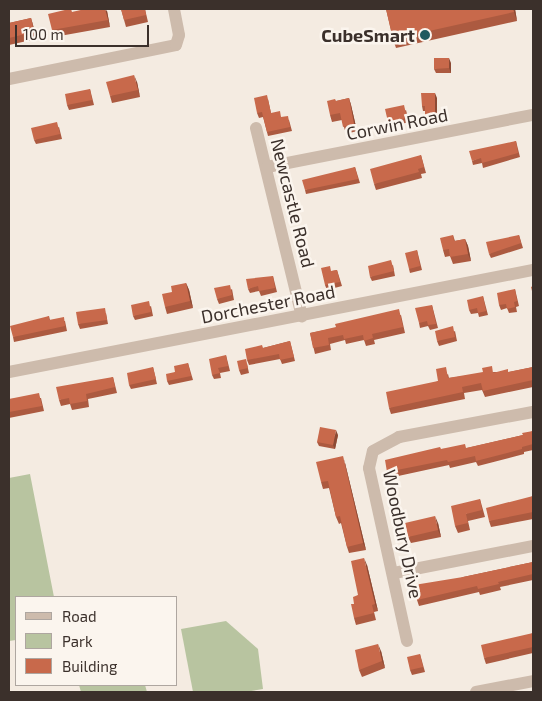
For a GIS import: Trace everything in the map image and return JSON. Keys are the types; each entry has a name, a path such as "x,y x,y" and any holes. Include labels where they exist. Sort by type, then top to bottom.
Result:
{"street":[{"path":"9,79 176,45 179,35 174,9"},
{"name":"Corwin Road","path":"267,167 533,115"},
{"name":"Newcastle Road","path":"256,128 302,316"},
{"name":"Dorchester Road","path":"9,372 533,270"},
{"name":"Woodbury Drive","path":"407,641 394,573 369,468 373,451 399,437 533,412"},
{"path":"394,573 533,546"},
{"path":"476,692 533,681"}],"green space":[{"path":"30,474 54,596 15,596 15,640 9,641 9,478"},
{"path":"226,621 258,649 263,689 245,692 193,692 181,629"},
{"path":"79,686 145,686 147,692 81,692"}],"building":[{"path":"69,9 72,12 85,9 105,9 108,20 52,30 48,14"},
{"path":"121,9 145,9 146,15 124,20"},
{"name":"CubeSmart","path":"386,9 513,9 514,12 393,39"},
{"path":"31,18 34,32 9,38 9,23"},
{"path":"434,58 449,58 449,68 434,69"},
{"path":"134,75 138,90 110,96 106,82"},
{"path":"90,89 92,100 67,105 65,94"},
{"path":"421,93 435,93 435,115 425,115 425,106 422,106"},
{"path":"267,95 271,113 280,111 281,117 288,116 290,127 267,132 262,112 257,113 254,98"},
{"path":"349,98 354,124 343,127 340,113 330,115 327,101"},
{"path":"404,105 407,118 388,122 385,109"},
{"path":"57,122 60,134 34,140 31,128"},
{"path":"516,141 518,153 482,163 481,158 472,161 469,151"},
{"path":"421,155 424,167 418,169 419,172 374,184 370,169"},
{"path":"355,167 358,179 305,190 302,180"},
{"path":"453,235 454,241 465,239 468,254 450,257 449,249 443,250 440,238"},
{"path":"519,235 521,243 489,254 486,242"},
{"path":"417,250 420,266 409,269 405,253"},
{"path":"391,260 394,271 370,277 368,266"},
{"path":"330,266 331,271 337,270 340,282 325,285 321,268"},
{"path":"273,276 275,288 259,291 258,286 248,289 246,279"},
{"path":"186,283 190,301 165,307 162,294 172,292 171,286"},
{"path":"230,285 232,295 217,299 214,288"},
{"path":"515,289 517,301 514,302 515,307 507,309 506,304 499,305 497,293"},
{"path":"483,296 486,311 478,313 477,308 469,310 467,300"},
{"path":"149,301 151,312 133,316 131,305"},
{"path":"432,305 436,324 428,325 427,321 419,323 415,308"},
{"path":"105,308 107,320 78,324 76,312"},
{"path":"399,309 403,327 372,334 373,338 364,341 363,335 344,339 343,335 328,338 329,345 313,348 310,333 336,327 335,324"},
{"path":"49,316 49,320 64,317 65,326 13,337 10,326"},
{"path":"453,326 455,337 437,341 435,331"},
{"path":"290,341 294,357 280,360 279,354 247,360 245,349 262,345 263,348"},
{"path":"226,355 228,366 218,368 220,373 212,375 209,359"},
{"path":"246,359 248,368 239,370 237,361"},
{"path":"188,363 191,376 167,381 166,374 175,372 174,366"},
{"path":"492,366 493,373 508,369 508,372 533,367 533,380 483,391 481,383 462,387 463,392 389,408 386,392 438,381 436,369 446,367 448,378 483,372 482,368"},
{"path":"153,367 156,379 129,385 127,373"},
{"path":"113,377 115,387 86,394 87,401 70,404 69,398 59,400 56,387"},
{"path":"39,393 42,406 9,412 9,399"},
{"path":"320,427 336,430 333,445 317,442"},
{"path":"533,431 533,444 522,447 522,449 476,461 475,456 387,472 385,460 440,447 441,449 465,444 466,448"},
{"path":"343,456 363,543 347,547 340,516 336,517 328,481 321,482 316,462"},
{"path":"533,496 533,512 489,521 486,508"},
{"path":"480,499 482,510 466,514 468,523 455,526 451,506"},
{"path":"435,516 438,530 408,537 405,523"},
{"path":"364,558 375,604 372,605 374,613 354,618 351,604 354,604 353,597 358,595 351,561"},
{"path":"533,562 533,574 478,589 477,586 417,600 414,585"},
{"path":"533,633 533,647 484,658 481,645"},
{"path":"378,644 382,661 359,670 355,650"},
{"path":"420,654 423,667 410,670 407,657"}],"place":[{"name":"CubeSmart","path":"425,35"}]}
